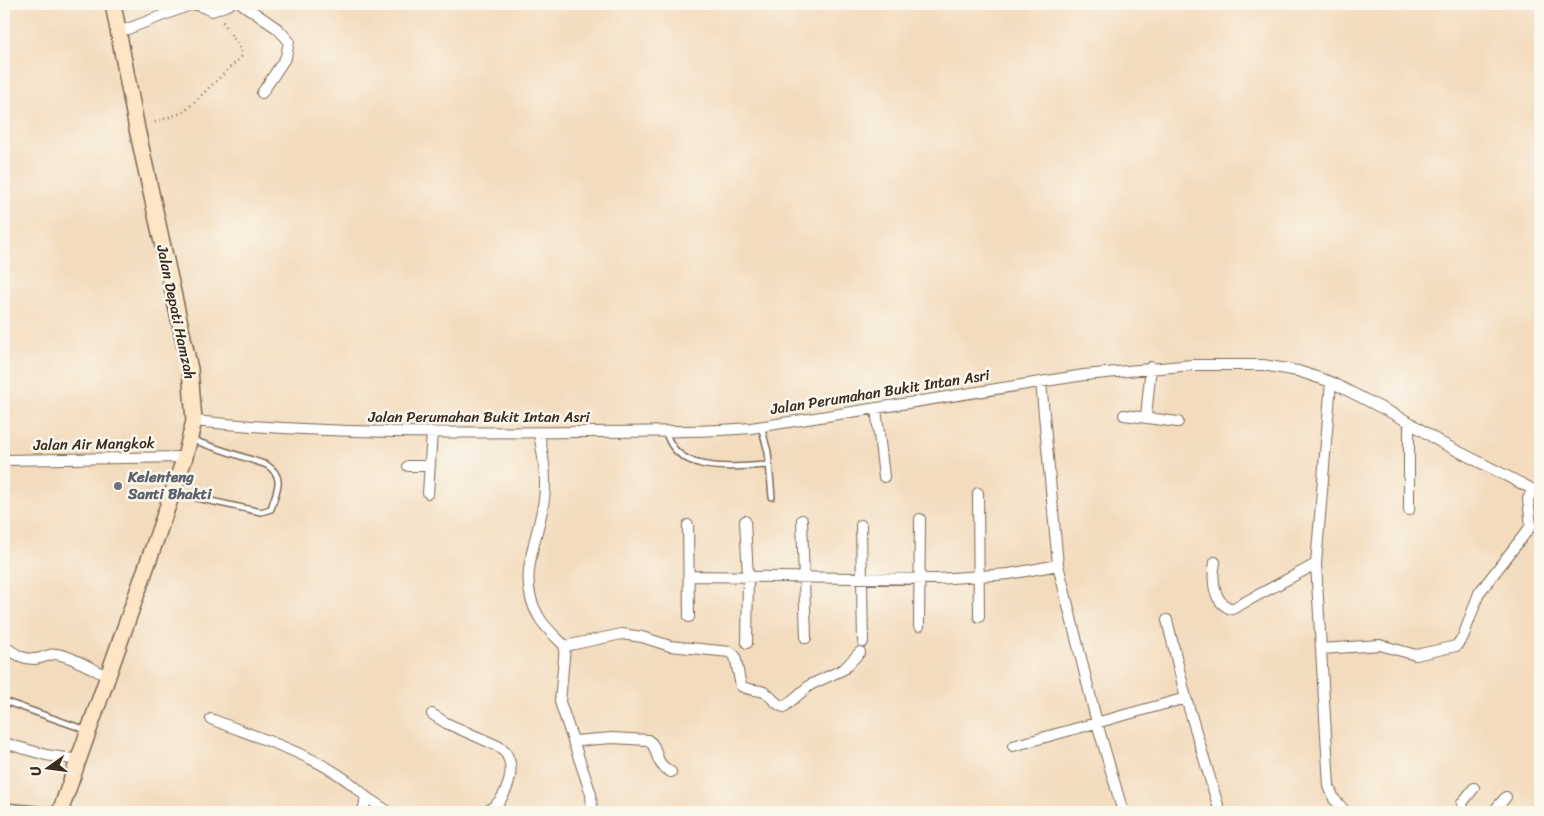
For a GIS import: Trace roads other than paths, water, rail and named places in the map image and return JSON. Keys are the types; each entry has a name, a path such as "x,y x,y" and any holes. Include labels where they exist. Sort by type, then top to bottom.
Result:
{"main road":[{"name":"Jalan Depati Hamzah","path":"60,812 185,457 194,421 190,369 136,129 113,4"}],"street":[{"path":"117,33 190,5 198,5 212,11 230,4"},
{"path":"242,4 278,29 289,41 286,57 262,93"},
{"name":"Jalan Perumahan Bukit Intan Asri","path":"194,421 347,432 539,434 721,430 761,426 1041,382 1151,368 1263,365 1298,371 1331,382 1409,422 1440,442 1537,491"},
{"path":"1146,416 1151,368"},
{"path":"1041,382 1058,565 1097,723 1123,812"},
{"path":"1331,382 1316,564 1329,786 1334,799 1346,812"},
{"path":"876,408 884,477"},
{"path":"1124,415 1146,416 1178,422"},
{"path":"1408,510 1409,422"},
{"path":"428,493 432,432"},
{"path":"539,434 545,477 545,497 529,558 528,586 533,607 540,620 565,646 560,702 591,794 592,812"},
{"name":"Jalan Air Mangkok","path":"4,460 185,457"},
{"path":"408,466 430,466"},
{"path":"1321,649 1380,645 1416,655 1456,646 1463,637 1479,593 1531,526 1528,499 1537,491"},
{"path":"978,492 980,617"},
{"path":"919,626 921,579 920,519"},
{"path":"802,520 806,638"},
{"path":"745,521 748,577 747,643"},
{"path":"688,525 689,617"},
{"path":"565,646 622,634 642,637 670,646 730,652 735,656 740,685 750,691 765,692 776,704 784,707 810,685 844,669 862,647 863,578 861,525"},
{"path":"1215,562 1212,580 1221,602 1232,609 1316,564"},
{"path":"690,576 921,579 980,577 1028,572 1058,565"},
{"path":"1167,620 1186,698 1220,812"},
{"path":"4,646 28,659 56,654 107,676"},
{"path":"1013,746 1186,698"},
{"path":"432,714 446,723 498,746 505,750 510,758 509,777 504,794 498,804 485,812"},
{"path":"211,720 326,766 353,783 366,797 389,812"},
{"path":"574,741 612,738 648,740 653,745 660,765 671,772"},
{"path":"4,743 46,755 79,760"},
{"path":"1464,812 1462,803 1474,788"},
{"path":"363,812 366,797"},
{"path":"1493,812 1506,797"}],"lane":[{"path":"761,426 769,465 772,497"},
{"path":"666,432 674,448 688,460 704,464 728,466 769,465"},
{"path":"172,493 261,512 271,509 279,479 277,472 267,465 189,439"},
{"path":"4,701 88,731"},
{"path":"4,806 60,812"}],"place":[{"name":"Kelenteng Santi Bhakti","path":"118,486"}]}
